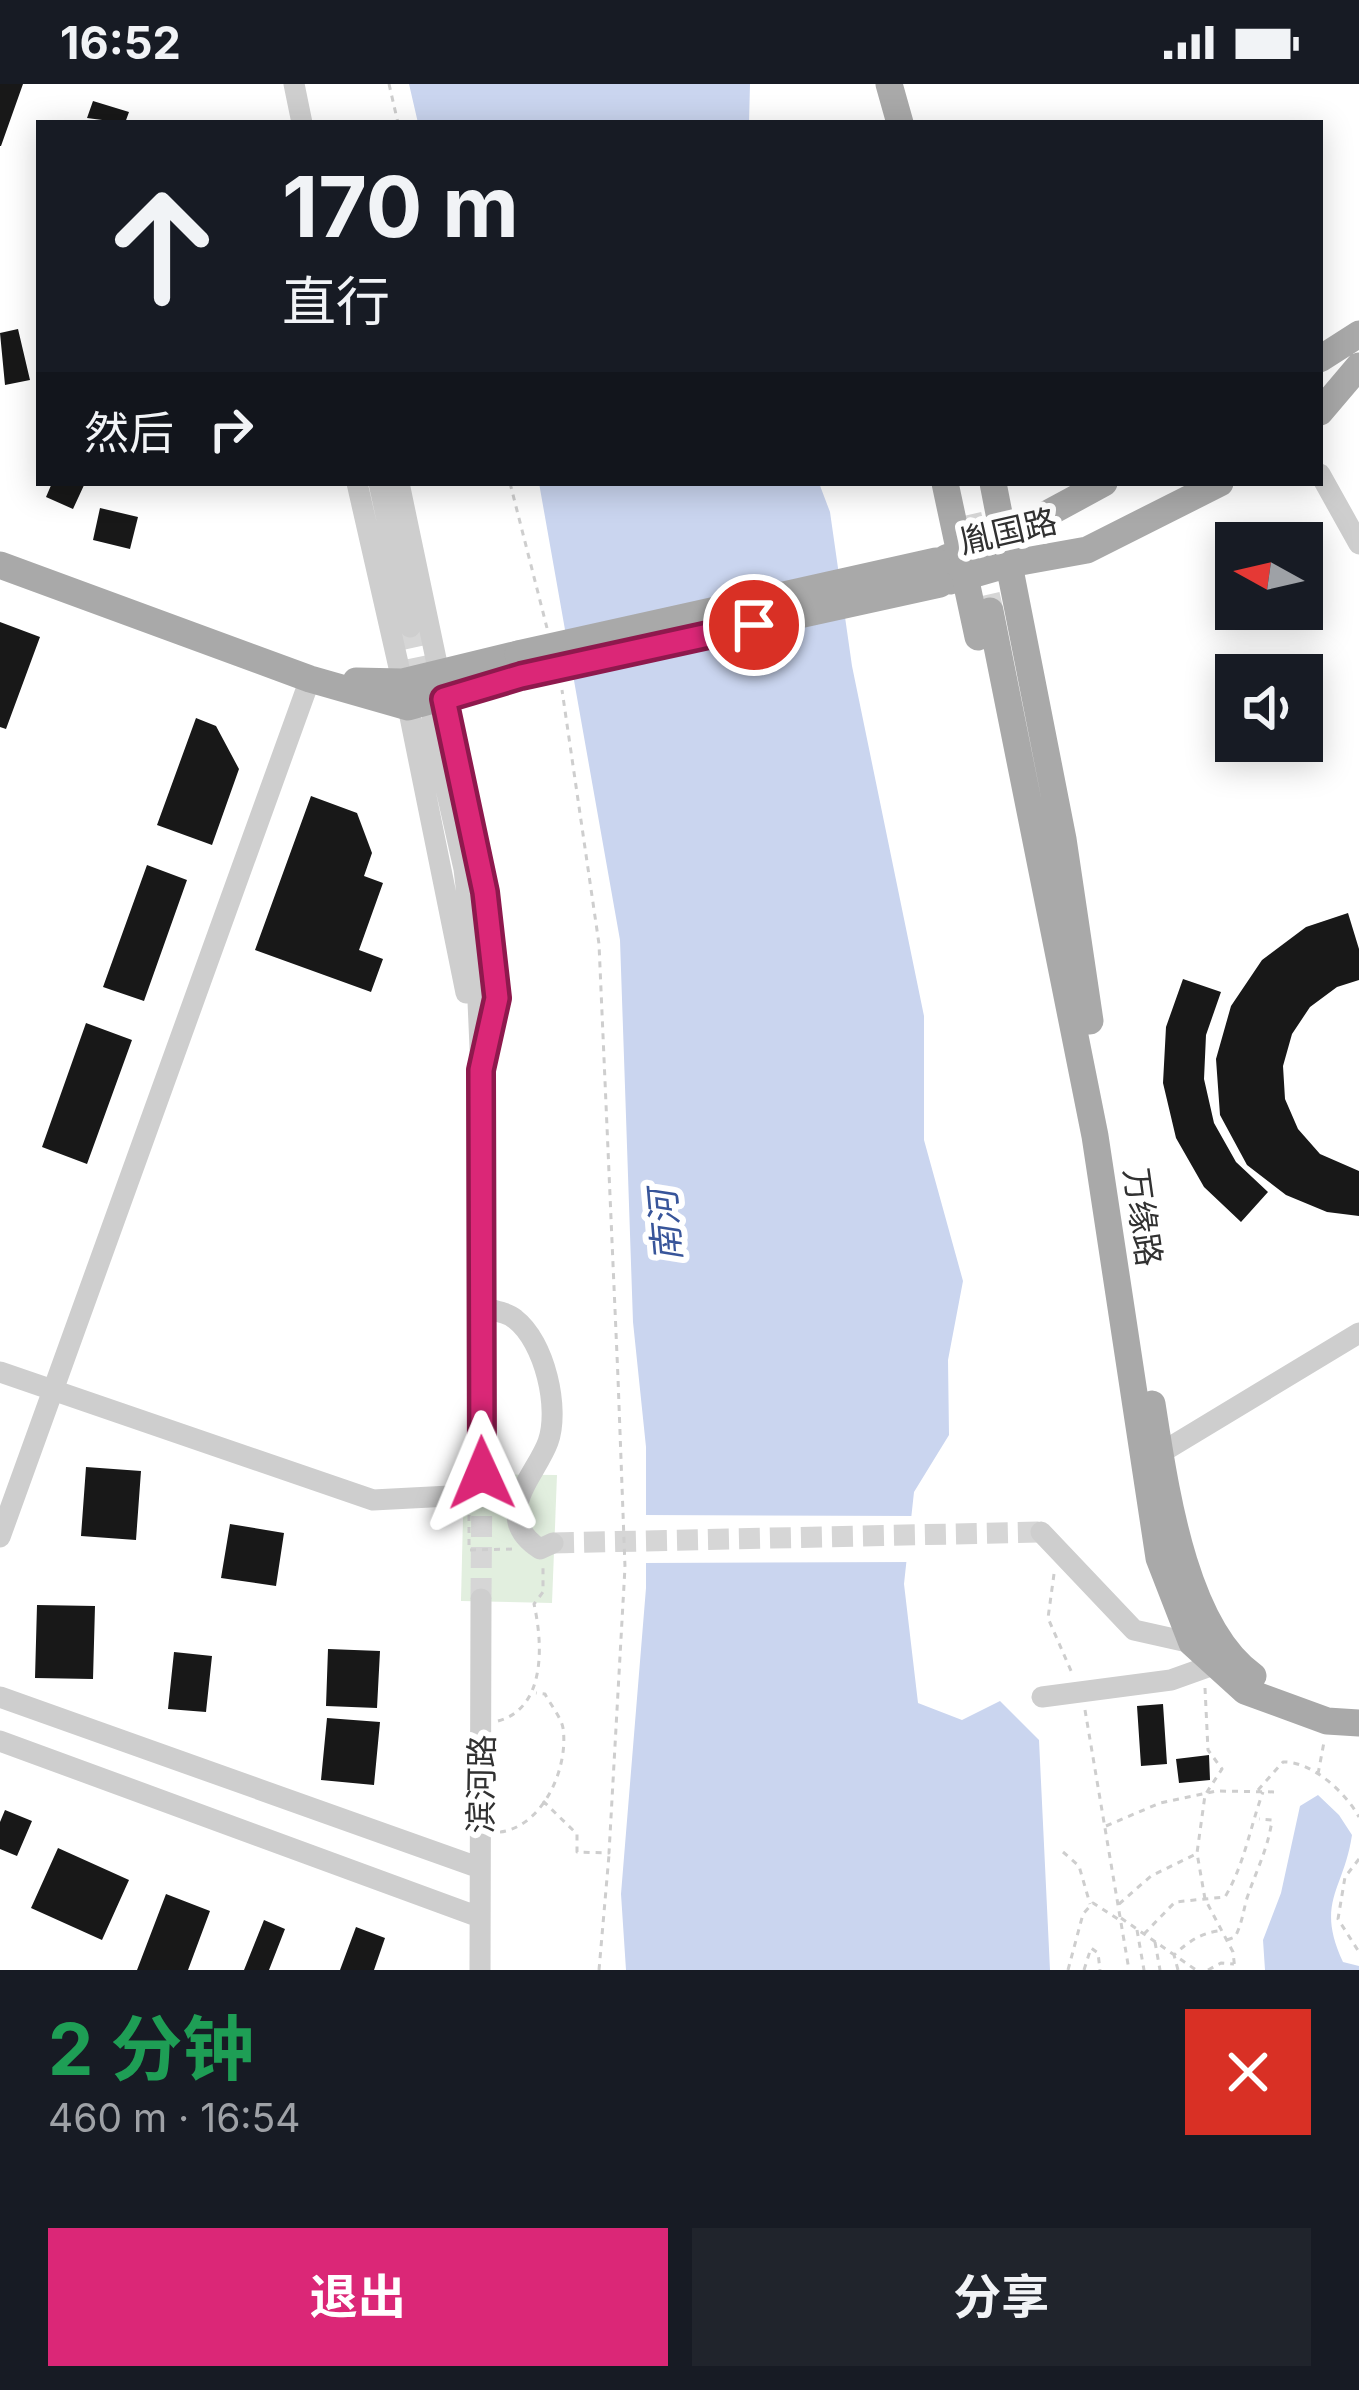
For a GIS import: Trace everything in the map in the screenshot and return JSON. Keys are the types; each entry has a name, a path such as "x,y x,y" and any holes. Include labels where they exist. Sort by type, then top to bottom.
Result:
{"main road":[{"path":"883,84 884,120"},
{"path":"883,84 897,120"},
{"path":"1323,357 1359,334"},
{"path":"1323,408 1359,366"},
{"path":"944,486 950,569 1082,1069"},
{"path":"962,486 975,515 974,486"},
{"path":"994,486 1063,839 1093,1037"},
{"name":"胤国路","path":"425,697 520,664 950,569 1007,550 1100,486"},
{"name":"胤国路","path":"1007,550 1087,550 1214,486"},
{"path":"0,565 310,679 425,697"},
{"name":"万缘路","path":"1203,1659 1159,1558 1151,1459 1093,1037 995,610 1151,1459 1188,1571 1203,1615 1233,1661 1266,1685 1317,1703 1359,1708"},
{"path":"1203,1659 1245,1691 1327,1721 1359,1723"}],"street":[{"path":"294,84 301,120"},
{"path":"1323,479 1359,544"},
{"path":"359,486 485,892 497,998 481,1070"},
{"path":"380,486 410,627"},
{"path":"399,486 425,697 481,1070 482,1473"},
{"path":"0,1538 310,679"},
{"path":"480,1307 514,1318 535,1345 547,1385 551,1435 516,1512 523,1534 546,1546"},
{"path":"1151,1459 1359,1333"},
{"path":"0,1372 373,1501 469,1495"},
{"path":"1041,1532 1134,1630 1203,1659"},
{"name":"滨河路","path":"480,1970 482,1599"},
{"path":"1042,1697 1171,1680 1203,1659"},
{"path":"0,1697 480,1868"},
{"path":"0,1741 479,1917"}],"path":[{"path":"389,84 397,120"},
{"path":"511,486 550,640"},
{"path":"561,686 599,944 625,1567 599,1970"},
{"path":"469,1495 469,1550 546,1546 542,1592 535,1604 540,1631 534,1692 520,1714 482,1730"},
{"path":"1054,1574 1048,1618 1082,1695 1129,1970"},
{"path":"1203,1659 1208,1750 1222,1769 1205,1795 1198,1853 1205,1899 1235,1967"},
{"path":"480,1835 518,1830 558,1776 563,1726 545,1694 534,1692"},
{"path":"1318,1775 1327,1721"},
{"path":"1144,1934 1175,1901 1225,1897 1240,1870 1246,1836 1257,1819 1259,1792 1283,1762 1297,1762 1334,1786 1359,1817"},
{"path":"1105,1827 1160,1803 1205,1795 1279,1792"},
{"path":"543,1801 577,1834 577,1852 609,1853"},
{"path":"1225,1938 1235,1937 1243,1922 1248,1895 1268,1850 1272,1820 1257,1819"},
{"path":"1063,1852 1079,1866 1090,1906"},
{"path":"1118,1906 1151,1876 1198,1853"},
{"path":"1359,1859 1345,1877 1338,1919 1359,1952"},
{"path":"1068,1970 1083,1914 1093,1903 1196,1970"},
{"path":"1137,1928 1144,1970"},
{"path":"1174,1955 1203,1933 1218,1930 1225,1938"},
{"path":"1154,1941 1160,1970"},
{"path":"1084,1970 1091,1948 1098,1953 1100,1970"},
{"path":"1174,1955 1178,1970"},
{"path":"1208,1970 1221,1963 1235,1967"}],"green space":[{"path":"464,1474 557,1475 552,1603 461,1601"}],"water":[{"path":"409,84 750,84 749,120 417,120"},
{"name":"南河","path":"540,486 820,486 830,512 852,666 924,1016 924,1140 963,1281 948,1360 949,1435 914,1492 904,1584 918,1703 962,1720 1000,1701 1039,1740 1050,1970 626,1970 621,1894 646,1588 646,1447 633,1322 620,940"},
{"path":"1318,1795 1352,1835 1331,1925 1343,1962 1359,1970 1265,1970 1263,1940 1281,1893 1300,1806"}],"pier":[{"path":"640,1515 917,1516 912,1562 640,1563"}],"building":[{"path":"0,84 23,84 1,146 0,146"},
{"path":"93,101 129,112 126,120 87,118"},
{"path":"18,329 30,380 5,385 0,333"},
{"path":"51,486 84,486 73,509 46,497"},
{"path":"100,508 138,517 130,549 93,540"},
{"path":"0,622 40,637 6,729 0,727"},
{"path":"196,718 216,726 239,769 212,845 157,825"},
{"path":"311,796 357,813 372,853 364,876 383,883 359,950 383,959 371,992 255,950"},
{"path":"147,865 187,880 144,1001 103,987"},
{"path":"1348,913 1359,949 1359,980 1337,987 1310,1007 1292,1034 1283,1066 1285,1099 1298,1129 1320,1154 1359,1171 1359,1216 1327,1212 1286,1195 1247,1165 1220,1115 1216,1059 1231,1006 1262,960 1306,927"},
{"path":"1183,979 1221,992 1206,1035 1204,1079 1214,1123 1236,1162 1268,1192 1241,1222 1204,1187 1176,1138 1163,1083 1166,1027"},
{"path":"86,1023 132,1040 87,1164 42,1147"},
{"path":"86,1467 141,1471 136,1540 81,1536"},
{"path":"230,1524 284,1533 276,1586 221,1578"},
{"path":"37,1605 95,1606 93,1679 35,1678"},
{"path":"328,1649 380,1651 377,1708 326,1706"},
{"path":"174,1652 212,1656 206,1712 168,1709"},
{"path":"1163,1704 1167,1764 1141,1766 1137,1706"},
{"path":"327,1718 380,1722 374,1785 321,1780"},
{"path":"1209,1755 1210,1780 1179,1783 1176,1759"},
{"path":"5,1810 32,1821 17,1856 0,1849"},
{"path":"58,1848 129,1880 102,1940 31,1908"},
{"path":"166,1894 210,1911 188,1970 137,1970"},
{"path":"264,1920 285,1929 269,1970 244,1970"},
{"path":"356,1927 385,1938 374,1970 340,1970"}],"tunnel":[{"path":"968,515 990,611"},
{"path":"410,627 424,693"},
{"path":"481,1599 482,1473"},
{"path":"553,1543 1041,1532"}],"route":[{"path":"482,1473 481,1070 497,998 485,892 444,699 521,676 754,625"}]}
